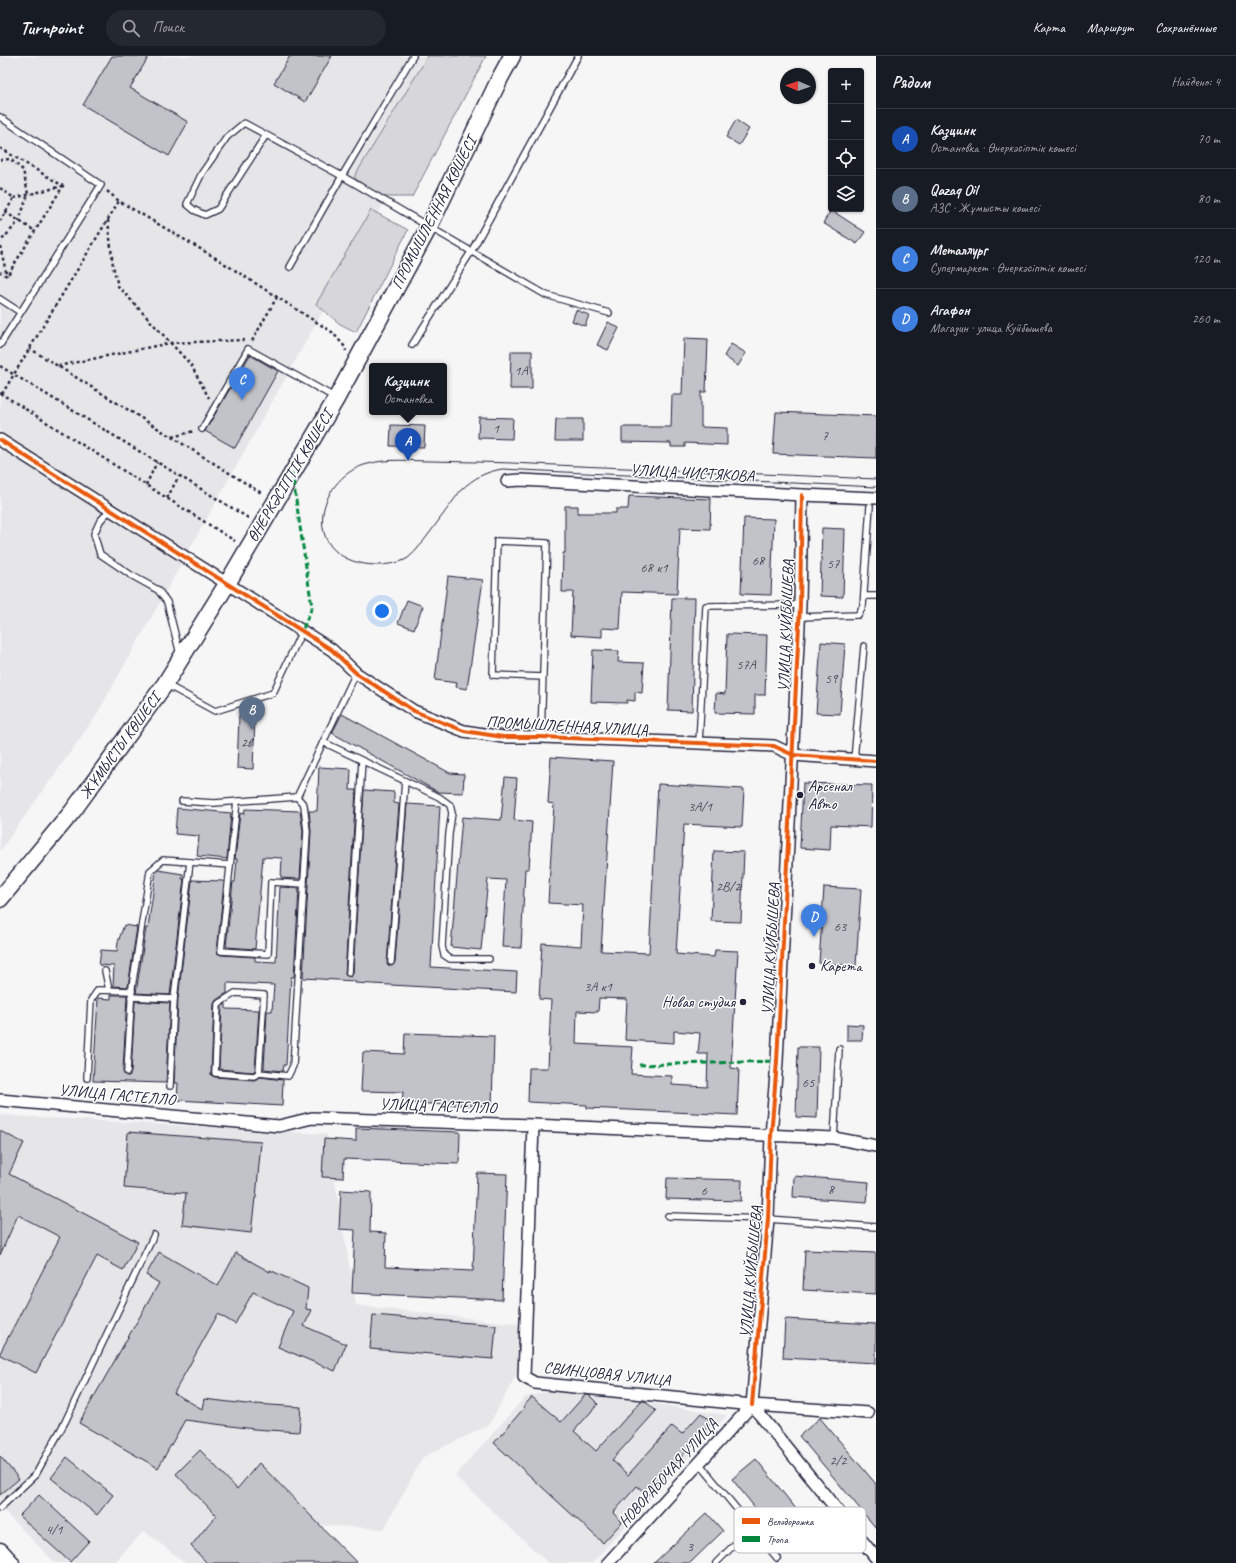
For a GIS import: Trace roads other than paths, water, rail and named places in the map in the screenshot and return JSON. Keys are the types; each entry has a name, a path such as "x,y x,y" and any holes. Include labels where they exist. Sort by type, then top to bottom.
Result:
{"main road":[{"name":"ПРОМЫШЛЕННАЯ КӨШЕСІ","path":"352,368 430,227 500,78 512,56"},
{"name":"ӨНЕРКӘСІПТІК КӨШЕСІ","path":"227,584 336,399 352,368"},
{"name":"ЖҰМЫСТЫ КӨШЕСІ","path":"0,899 72,812 165,684 227,584"},
{"path":"0,1551 11,1563"}],"street":[{"name":"ПРОМЫШЛЕННАЯ УЛИЦА","path":"0,440 332,650 356,673 414,711 464,731 503,737 540,737 774,746 793,755 876,761"},
{"name":"УЛИЦА ЧИСТЯКОВА","path":"507,481 522,480 802,495 873,502"},
{"name":"УЛИЦА КУЙБЫШЕВА","path":"752,1405 768,1219 771,1136 777,1061 800,617 802,495"},
{"name":"УЛИЦА ГАСТЕЛЛО","path":"0,1100 279,1126 312,1118 533,1125 834,1138 876,1146"},
{"name":"СВИНЦОВАЯ УЛИЦА","path":"533,1125 524,1377 535,1383 752,1405 868,1413"},
{"name":"НОВОРАБОЧАЯ УЛИЦА","path":"608,1563 752,1405"},
{"path":"752,1405 835,1507"},
{"path":"866,1546 876,1558"}],"lane":[{"path":"290,267 413,56"},
{"path":"412,345 471,252 578,56"},
{"path":"0,117 101,185 0,344"},
{"path":"266,135 218,209 205,215 194,210 187,204 202,173 227,136 244,124 266,135 342,176 546,295 609,313"},
{"path":"0,299 20,312"},
{"path":"202,429 248,348 336,399"},
{"path":"800,617 858,615 863,606 873,502"},
{"path":"110,510 100,521 94,534 100,554 131,575 158,590 167,602 181,658"},
{"path":"540,737 543,677 547,543 498,541 493,675 543,677"},
{"path":"864,596 876,596"},
{"path":"699,743 706,606 800,605"},
{"path":"165,684 215,711 273,693 302,631"},
{"path":"854,760 864,646"},
{"path":"296,797 356,673"},
{"path":"323,742 439,797 450,805 452,813 442,946 444,955 450,959 489,959"},
{"path":"349,973 362,761"},
{"path":"391,962 405,781"},
{"path":"182,801 214,803 296,797 304,805 307,831 304,884 293,1066 288,1076 260,1073 254,1076 215,1073 218,1004 235,993 264,995 260,1073"},
{"path":"237,801 221,952 268,954 272,882 304,884"},
{"path":"127,1072 131,994 150,871 163,860 230,865"},
{"path":"170,1086 174,999 190,862"},
{"path":"105,971 109,990"},
{"path":"86,1078 91,1000 98,990 109,990 174,999"},
{"path":"834,1138 839,1048"},
{"path":"668,1216 768,1219 876,1226"},
{"path":"0,1508 36,1474 65,1422 154,1235"},
{"path":"699,1463 734,1507"},
{"path":"716,1563 734,1545"},
{"path":"773,1553 777,1558"}],"tram line":[{"path":"876,479 508,463 391,460 376,462 360,467 352,471 338,482 328,496 325,504 323,526 325,537 331,546 347,559 369,565 391,564 405,560 417,549 461,490 480,476 502,469 876,487"}],"place":[{"name":"Металлург","path":"242,400"},
{"name":"Казцинк","path":"408,461"},
{"name":"Qazaq Oil","path":"252,730"},
{"name":"Арсенал Авто","path":"800,795"},
{"name":"Агафон","path":"814,937"},
{"name":"Карета","path":"812,966"},
{"name":"Новая студия","path":"743,1002"}]}
